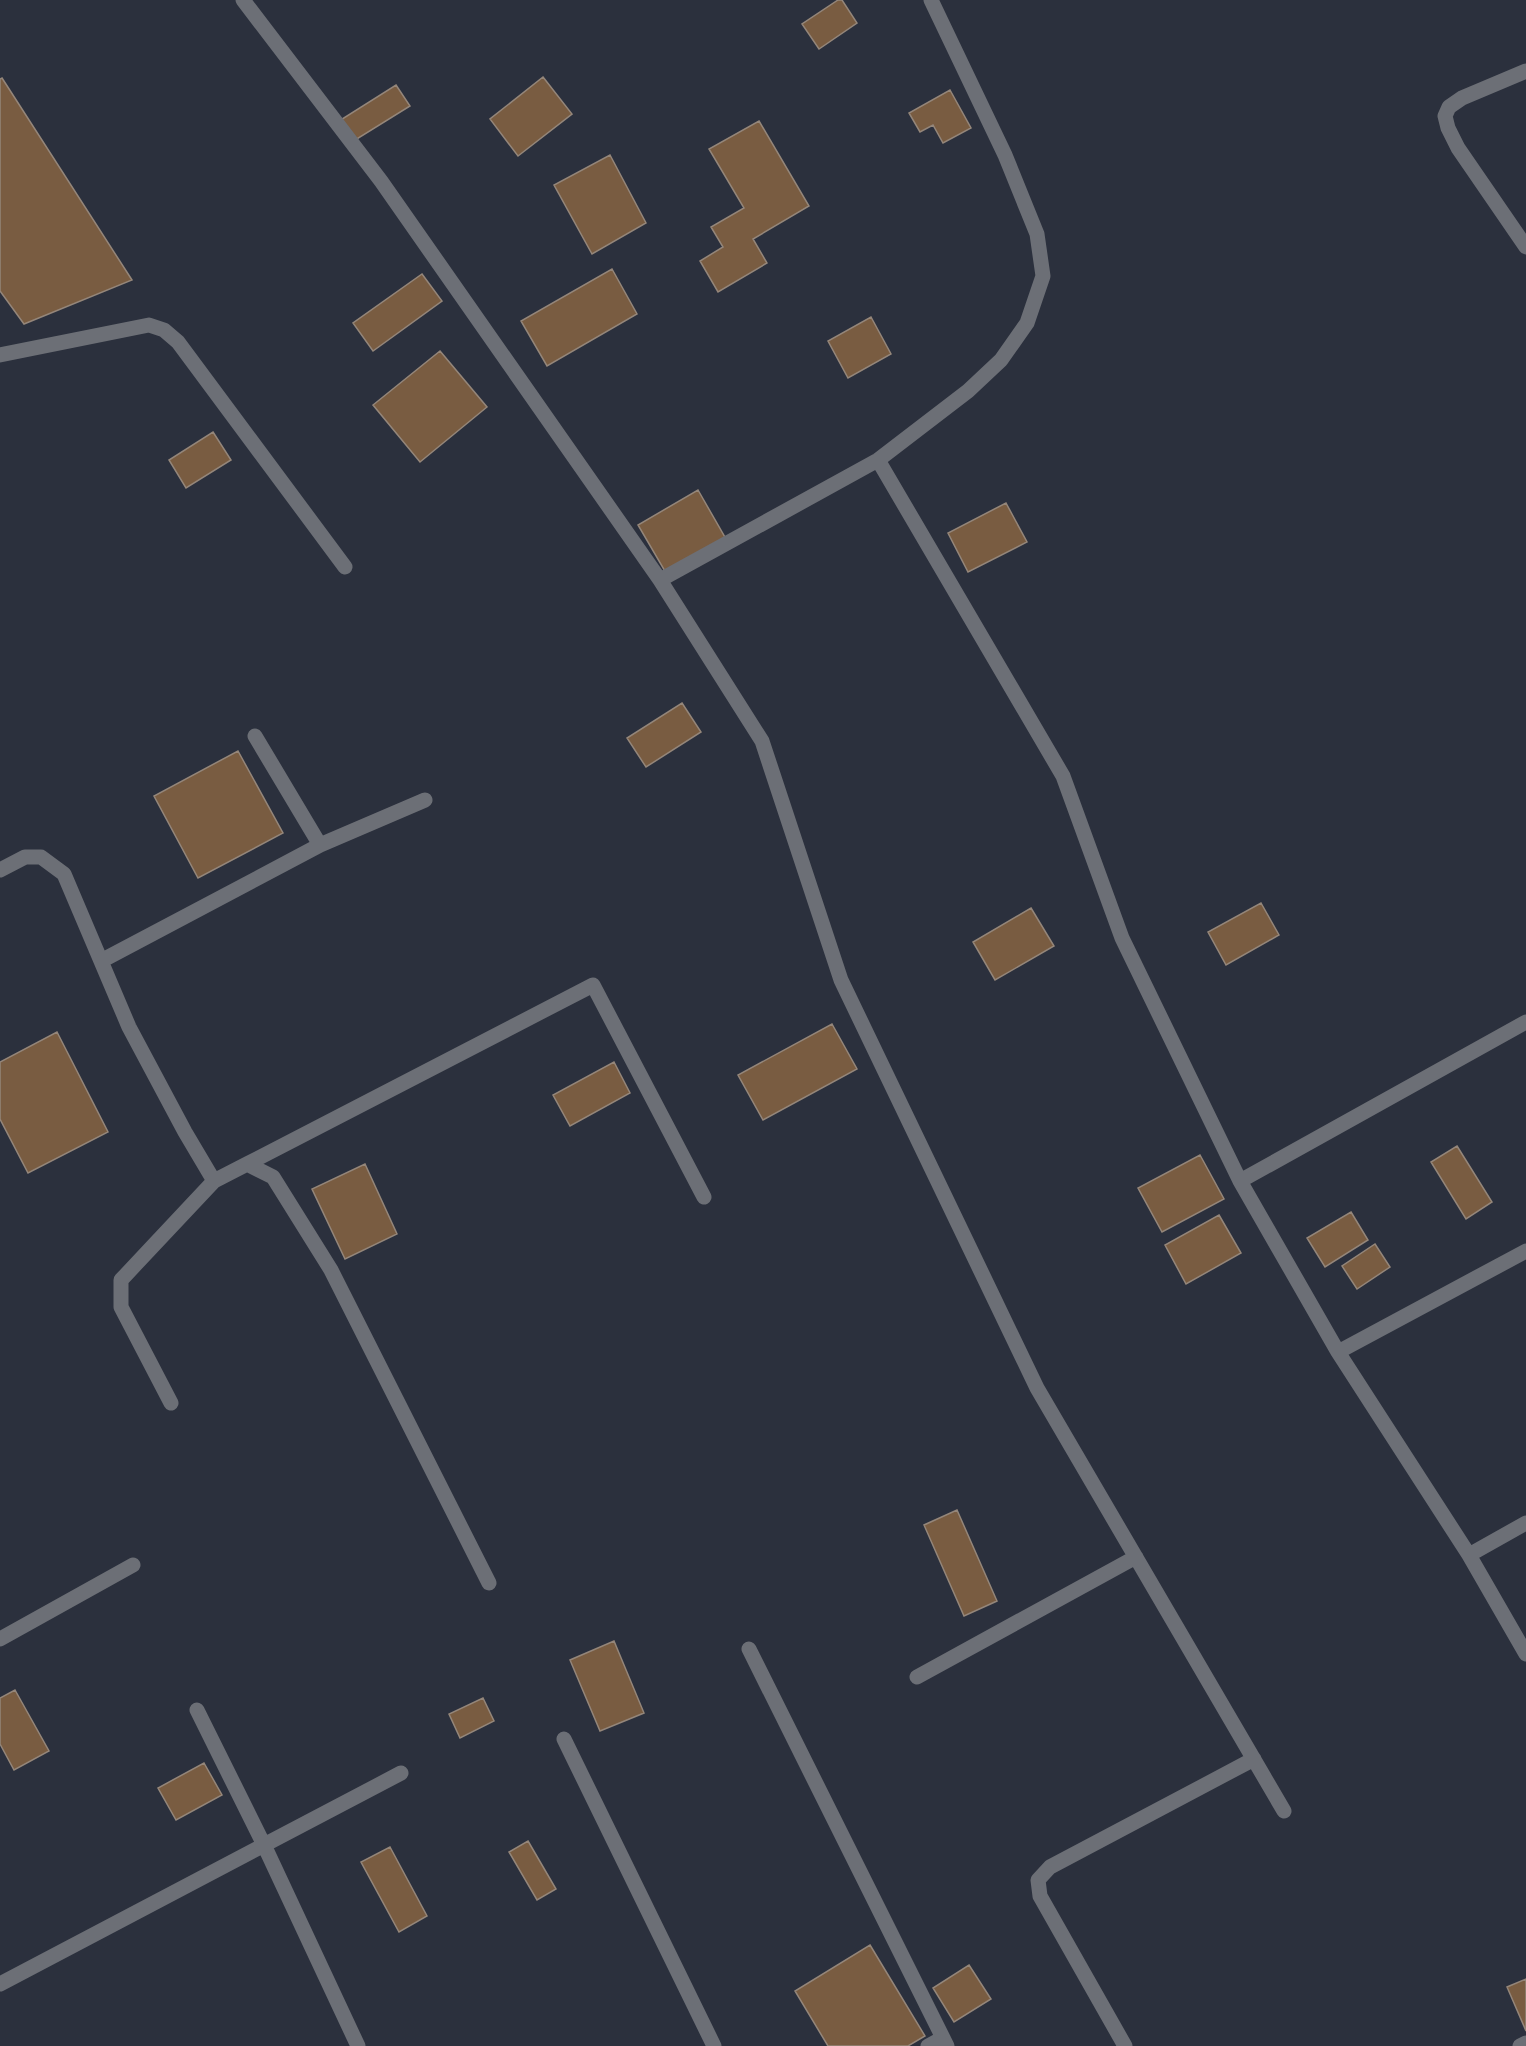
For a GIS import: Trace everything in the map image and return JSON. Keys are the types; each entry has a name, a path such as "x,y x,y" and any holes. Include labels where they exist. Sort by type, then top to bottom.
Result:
{"street":[{"path":"243,0 381,181 660,580 762,741 841,980 1037,1388 1284,1811"},
{"path":"660,580 878,460 968,391 1001,360 1027,323 1042,276 1037,234 1005,155 933,4"},
{"path":"1526,71 1462,98 1449,107 1445,116 1458,148 1526,247"},
{"path":"0,355 149,326 164,330 178,342 345,567"},
{"path":"878,460 1063,776 1122,938 1240,1181 1338,1352 1469,1556 1526,1654"},
{"path":"255,736 320,845"},
{"path":"101,961 320,845 424,800"},
{"path":"0,870 25,857 41,857 64,874 129,1027 214,1181"},
{"path":"171,1403 121,1307 121,1280 214,1181 593,985 704,1197"},
{"path":"1240,1181 1526,1022"},
{"path":"248,1164 273,1177 331,1270 489,1583"},
{"path":"1338,1352 1526,1251"},
{"path":"1469,1556 1526,1523"},
{"path":"917,1677 1136,1557"},
{"path":"0,1639 133,1565"},
{"path":"749,1649 945,2042 928,2046"},
{"path":"197,1710 264,1845 358,2046"},
{"path":"564,1739 714,2046"},
{"path":"1125,2046 1040,1896 1038,1880 1050,1867 1254,1759"},
{"path":"0,1984 401,1773"},
{"path":"1520,2046 1526,2043"}],"building":[{"path":"838,0 842,0 857,23 819,49 802,24"},
{"path":"543,77 572,114 518,156 490,119"},
{"path":"2,78 132,280 24,324 0,291 0,79"},
{"path":"396,85 410,106 352,142 339,121"},
{"path":"950,90 971,128 943,143 933,125 920,132 909,113"},
{"path":"759,121 809,206 753,239 767,263 718,292 700,261 723,247 711,227 744,208 709,149"},
{"path":"610,155 646,223 592,254 554,185"},
{"path":"612,269 637,314 547,366 521,321"},
{"path":"422,274 442,301 373,351 353,323"},
{"path":"871,317 891,354 848,378 828,341"},
{"path":"440,351 487,407 420,462 373,405"},
{"path":"213,432 231,460 186,488 169,460"},
{"path":"698,490 726,539 666,573 638,525"},
{"path":"1006,503 1027,542 968,572 948,533"},
{"path":"682,703 701,732 646,767 627,738"},
{"path":"238,751 283,833 198,878 154,796"},
{"path":"1261,903 1279,935 1226,965 1208,932"},
{"path":"1031,908 1054,946 995,980 973,942"},
{"path":"832,1024 857,1069 763,1120 738,1075"},
{"path":"57,1032 108,1132 28,1173 0,1119 0,1062"},
{"path":"614,1062 630,1093 570,1126 553,1095"},
{"path":"1457,1146 1492,1202 1466,1219 1431,1162"},
{"path":"1200,1155 1224,1199 1162,1232 1138,1188"},
{"path":"365,1164 397,1234 345,1259 312,1189"},
{"path":"1351,1212 1368,1240 1325,1267 1307,1238"},
{"path":"1219,1215 1241,1253 1186,1284 1165,1245"},
{"path":"1375,1244 1390,1267 1357,1289 1342,1266"},
{"path":"957,1510 997,1601 964,1616 924,1525"},
{"path":"614,1641 644,1713 600,1731 570,1660"},
{"path":"15,1690 49,1751 14,1770 0,1744 0,1698"},
{"path":"483,1698 494,1721 460,1738 449,1714"},
{"path":"204,1763 222,1795 176,1820 158,1788"},
{"path":"528,1841 556,1889 537,1900 509,1852"},
{"path":"390,1847 427,1916 399,1932 361,1862"},
{"path":"870,1945 925,2036 908,2046 828,2046 795,1991"},
{"path":"969,1965 991,1999 954,2022 933,1988"},
{"path":"1526,1979 1526,2031 1507,1987"}]}
